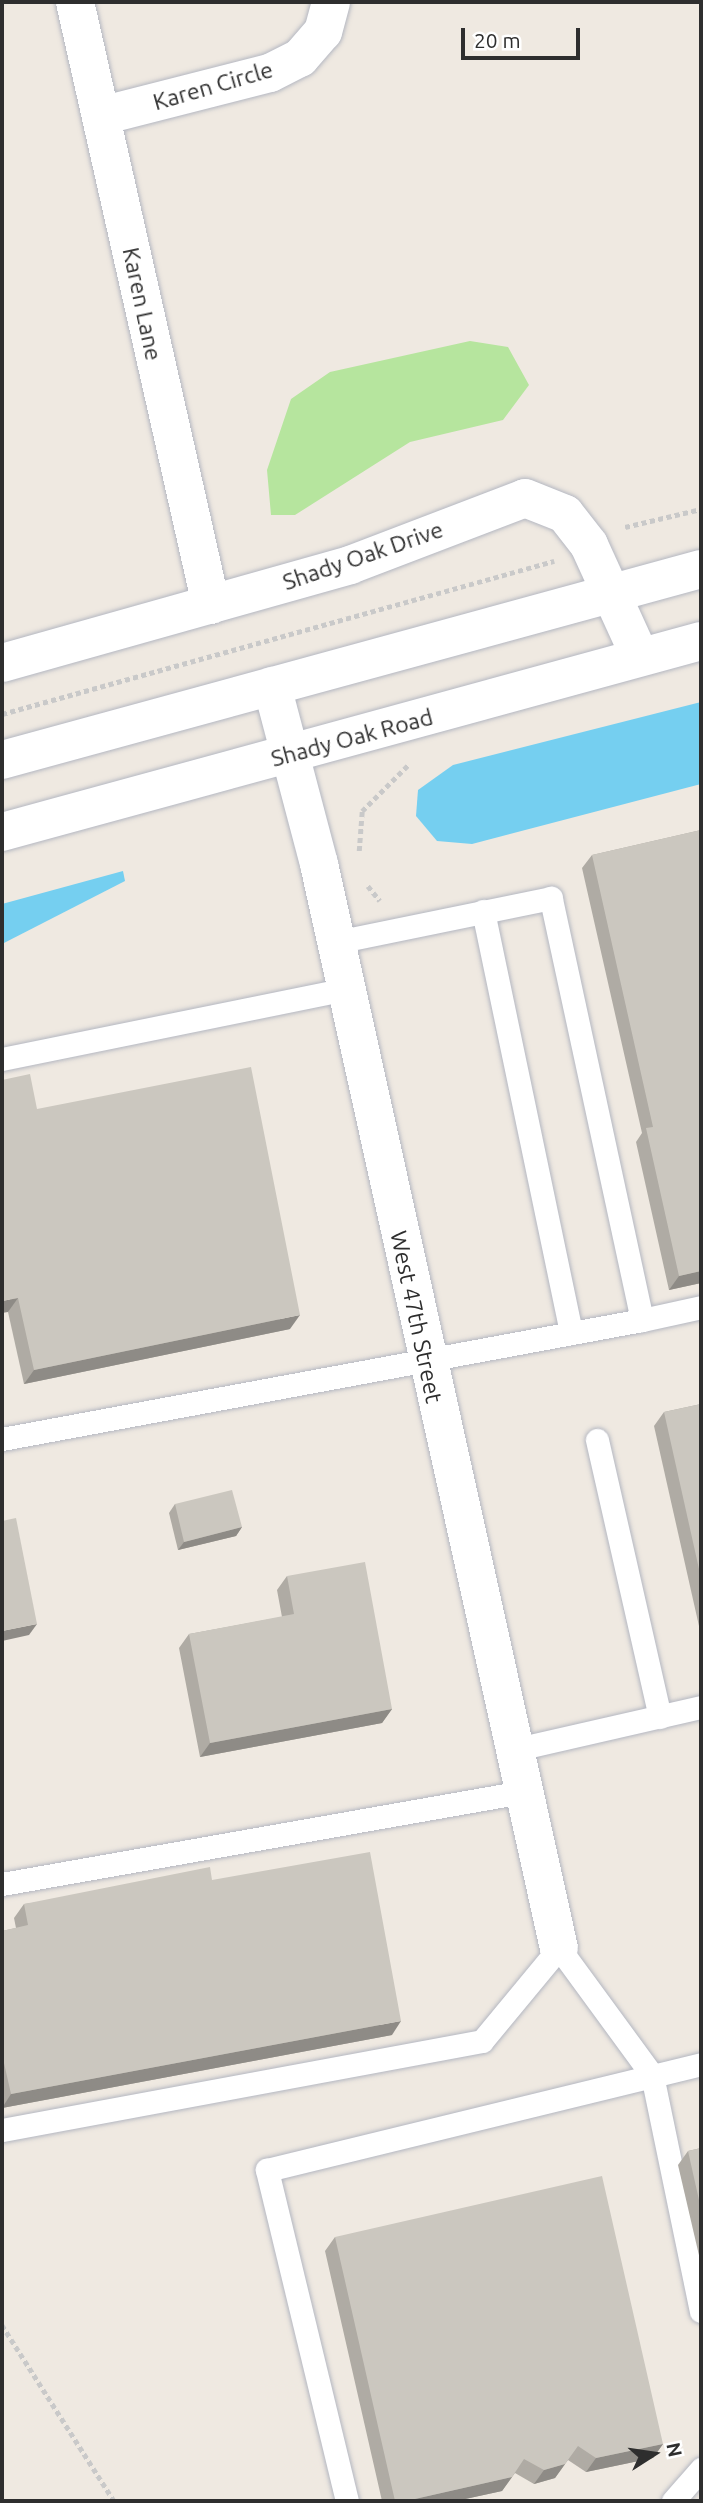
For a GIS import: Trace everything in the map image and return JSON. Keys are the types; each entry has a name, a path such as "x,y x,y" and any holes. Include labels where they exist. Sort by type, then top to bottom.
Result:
{"street":[{"name":"Karen Lane","path":"75,2 211,605"},
{"name":"Karen Circle","path":"101,116 270,73 300,58 323,32 331,2"},
{"name":"Shady Oak Drive","path":"2,663 350,565 526,498 565,514 589,545 640,657"},
{"path":"2,760 701,569"},
{"name":"Shady Oak Road","path":"2,832 292,755 701,641"},
{"name":"West 47th Street","path":"272,686 292,755 335,942 425,1362 559,1948"}],"lane":[{"path":"335,942 551,898 642,1320"},
{"path":"483,912 571,1334"},
{"path":"2,1059 345,989"},
{"path":"2,1438 425,1362 701,1307"},
{"path":"597,1440 660,1717"},
{"path":"513,1750 701,1707"},
{"path":"2,1884 522,1792"},
{"path":"2,2130 482,2041 559,1948 652,2075 701,2311"},
{"path":"347,2501 267,2170 701,2064"},
{"path":"673,2501 701,2469"}],"path":[{"path":"2,714 541,567 635,522 701,509"},
{"path":"360,861 362,811 389,777 416,762"},
{"path":"366,881 380,902"},
{"path":"2,2325 114,2501"}],"green space":[{"path":"470,341 508,347 529,385 503,420 410,442 295,515 271,515 267,470 291,399 330,372"}],"water":[{"path":"701,702 701,784 472,844 437,841 416,816 418,790 453,765"},
{"path":"123,871 125,881 2,944 2,904"}],"building":[{"path":"701,830 701,1271 679,1276 646,1128 653,1127 592,855"},
{"path":"251,1067 300,1315 34,1370 18,1298 2,1301 2,1080 30,1074 37,1109"},
{"path":"701,1404 701,1578 664,1412"},
{"path":"232,1490 242,1527 184,1542 175,1504"},
{"path":"16,1518 37,1624 2,1631 2,1521"},
{"path":"365,1562 392,1709 210,1743 189,1634 294,1614 287,1576"},
{"path":"370,1852 401,2021 11,2094 4,2063 2,2064 2,1931 28,1925 24,1904 210,1867 212,1880"},
{"path":"701,2148 701,2209 688,2151"},
{"path":"602,2176 663,2444 596,2458 578,2446 565,2464 544,2470 524,2459 512,2477 406,2501 395,2501 335,2237"}]}
